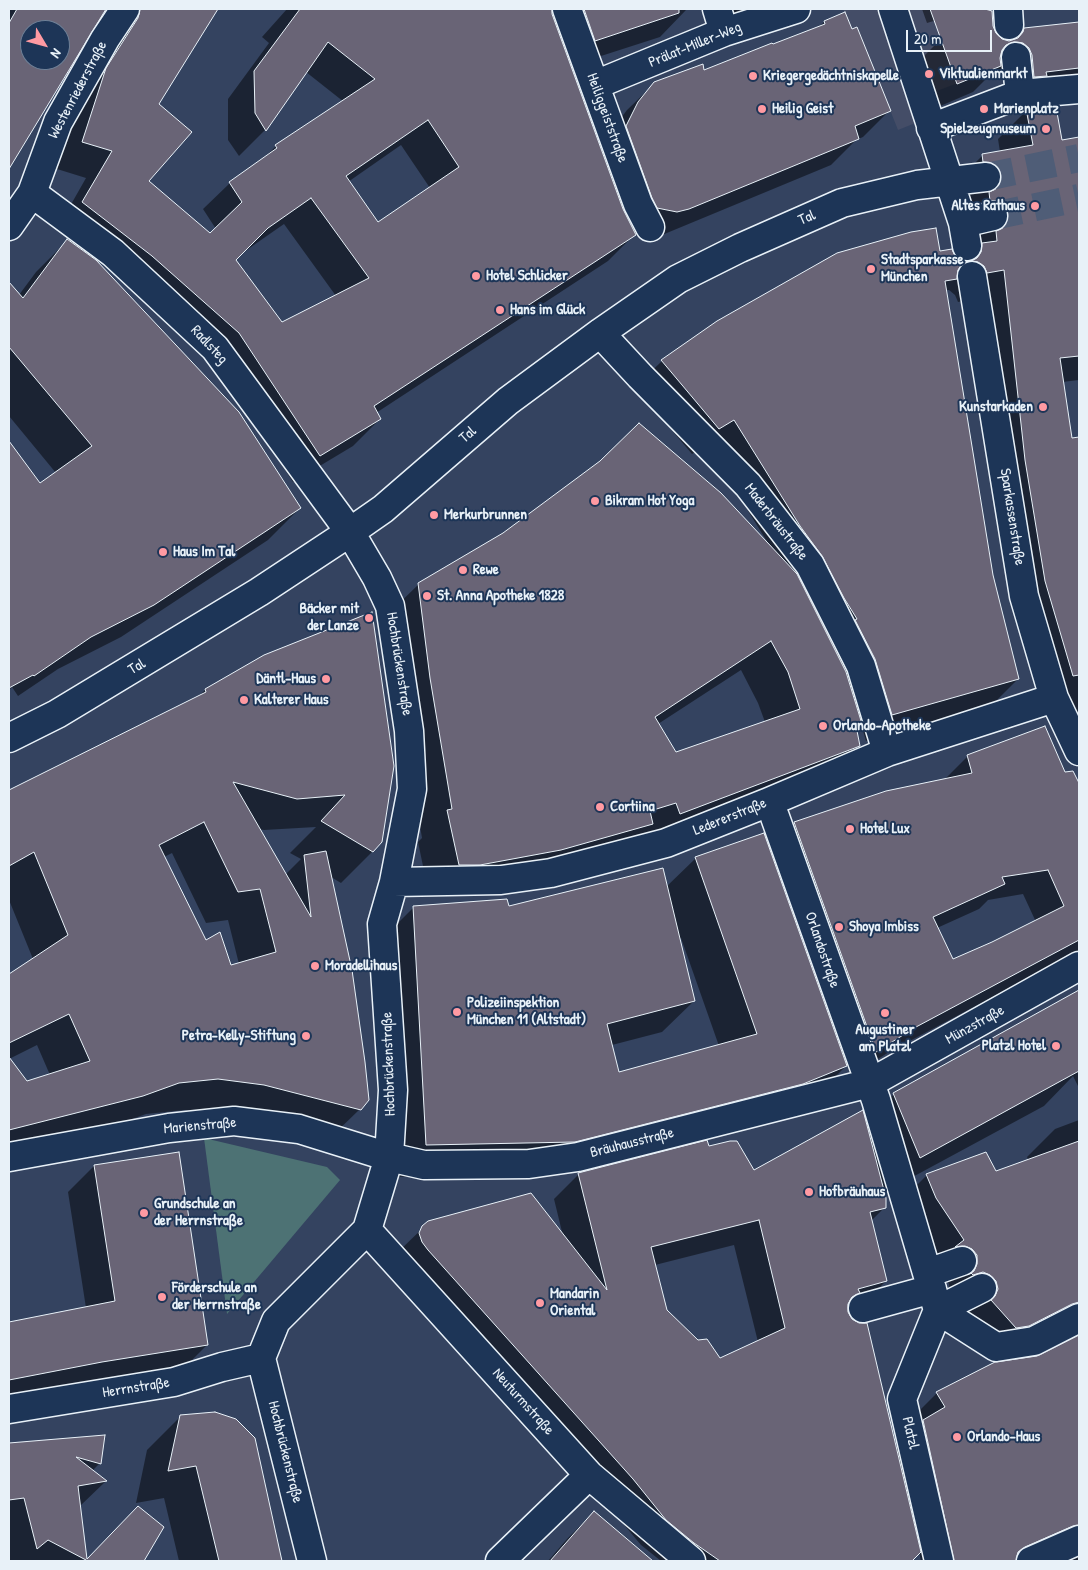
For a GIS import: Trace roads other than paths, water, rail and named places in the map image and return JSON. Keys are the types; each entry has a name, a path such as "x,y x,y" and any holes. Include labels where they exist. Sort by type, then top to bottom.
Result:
{"street":[{"name":"Westenriederstraße","path":"9,226 32,192 58,122 104,39 125,9"},
{"name":"Heiliggeiststraße","path":"567,9 638,204 650,227"},
{"name":"Prälat-Miller-Weg","path":"595,85 721,20 796,9"},
{"path":"893,9 965,235 993,216"},
{"path":"1016,58 1020,94"},
{"path":"931,128 1020,94 1079,89"},
{"path":"948,182 986,178"},
{"name":"Tal","path":"9,738 57,714 259,592 350,532 383,509 508,401 600,333 678,279 740,248 842,203 917,185 948,182"},
{"name":"Radlsteg","path":"32,192 113,253 216,348 350,532"},
{"name":"Sparkassenstraße","path":"972,276 1024,596 1054,698 1079,751"},
{"name":"Maderbräustraße","path":"600,333 748,485 810,565 861,666 887,752"},
{"name":"Hochbrückenstraße","path":"312,1561 261,1358 276,1321 367,1230 389,1158 393,1090 382,924 394,882 412,789 409,731 390,606 377,578 350,532"},
{"name":"Ledererstraße","path":"394,882 501,880 551,873 666,842 769,802 887,752 1054,698"},
{"name":"Orlandostraße","path":"775,817 870,1084"},
{"name":"Münzstraße","path":"870,1084 1079,966"},
{"path":"870,1084 933,1291 996,1347 1038,1349 1079,1318"},
{"name":"Bräuhausstraße","path":"389,1158 424,1165 529,1164 578,1157 870,1084"},
{"name":"Marienstraße","path":"9,1157 160,1129 234,1121 299,1129 389,1158"},
{"name":"Neuturmstraße","path":"367,1230 589,1475 691,1561"},
{"path":"933,1291 962,1261"},
{"path":"863,1308 933,1291 982,1288"},
{"name":"Platzl","path":"933,1291 902,1400 939,1561"},
{"name":"Herrnstraße","path":"9,1409 174,1382 222,1367 261,1358"},
{"path":"500,1561 589,1475"},
{"path":"1030,1561 1079,1540"}],"tunnel":[{"path":"986,177 1079,158"},
{"path":"993,216 1079,198"}],"place":[{"name":"Viktualienmarkt","path":"929,74"},
{"name":"Kriegergedächtniskapelle","path":"753,76"},
{"name":"Heilig Geist","path":"762,109"},
{"name":"Marienplatz","path":"984,109"},
{"name":"Spielzeugmuseum","path":"1046,129"},
{"name":"Altes Rathaus","path":"1035,206"},
{"name":"Stadtsparkasse München","path":"871,269"},
{"name":"Hotel Schlicker","path":"476,276"},
{"name":"Hans im Glück","path":"500,310"},
{"name":"Kunstarkaden","path":"1043,407"},
{"name":"Bikram Hot Yoga","path":"595,501"},
{"name":"Merkurbrunnen","path":"434,515"},
{"name":"Haus Im Tal","path":"163,552"},
{"name":"Rewe","path":"463,570"},
{"name":"St. Anna Apotheke 1828","path":"427,596"},
{"name":"Bäcker mit der Lanze","path":"369,618"},
{"name":"Däntl-Haus","path":"326,679"},
{"name":"Kalterer Haus","path":"244,700"},
{"name":"Orlando-Apotheke","path":"823,726"},
{"name":"Cortiina","path":"600,807"},
{"name":"Hotel Lux","path":"850,829"},
{"name":"Shoya Imbiss","path":"839,927"},
{"name":"Moradellihaus","path":"315,966"},
{"name":"Polizeiinspektion München 11 (Altstadt)","path":"457,1012"},
{"name":"Augustiner am Platzl","path":"885,1013"},
{"name":"Petra-Kelly-Stiftung","path":"306,1036"},
{"name":"Platzl Hotel","path":"1056,1046"},
{"name":"Hofbräuhaus","path":"809,1192"},
{"name":"Grundschule an der Herrnstraße","path":"144,1213"},
{"name":"Förderschule an der Herrnstraße","path":"162,1297"},
{"name":"Mandarin Oriental","path":"540,1303"},
{"name":"Orlando-Haus","path":"957,1437"}]}
